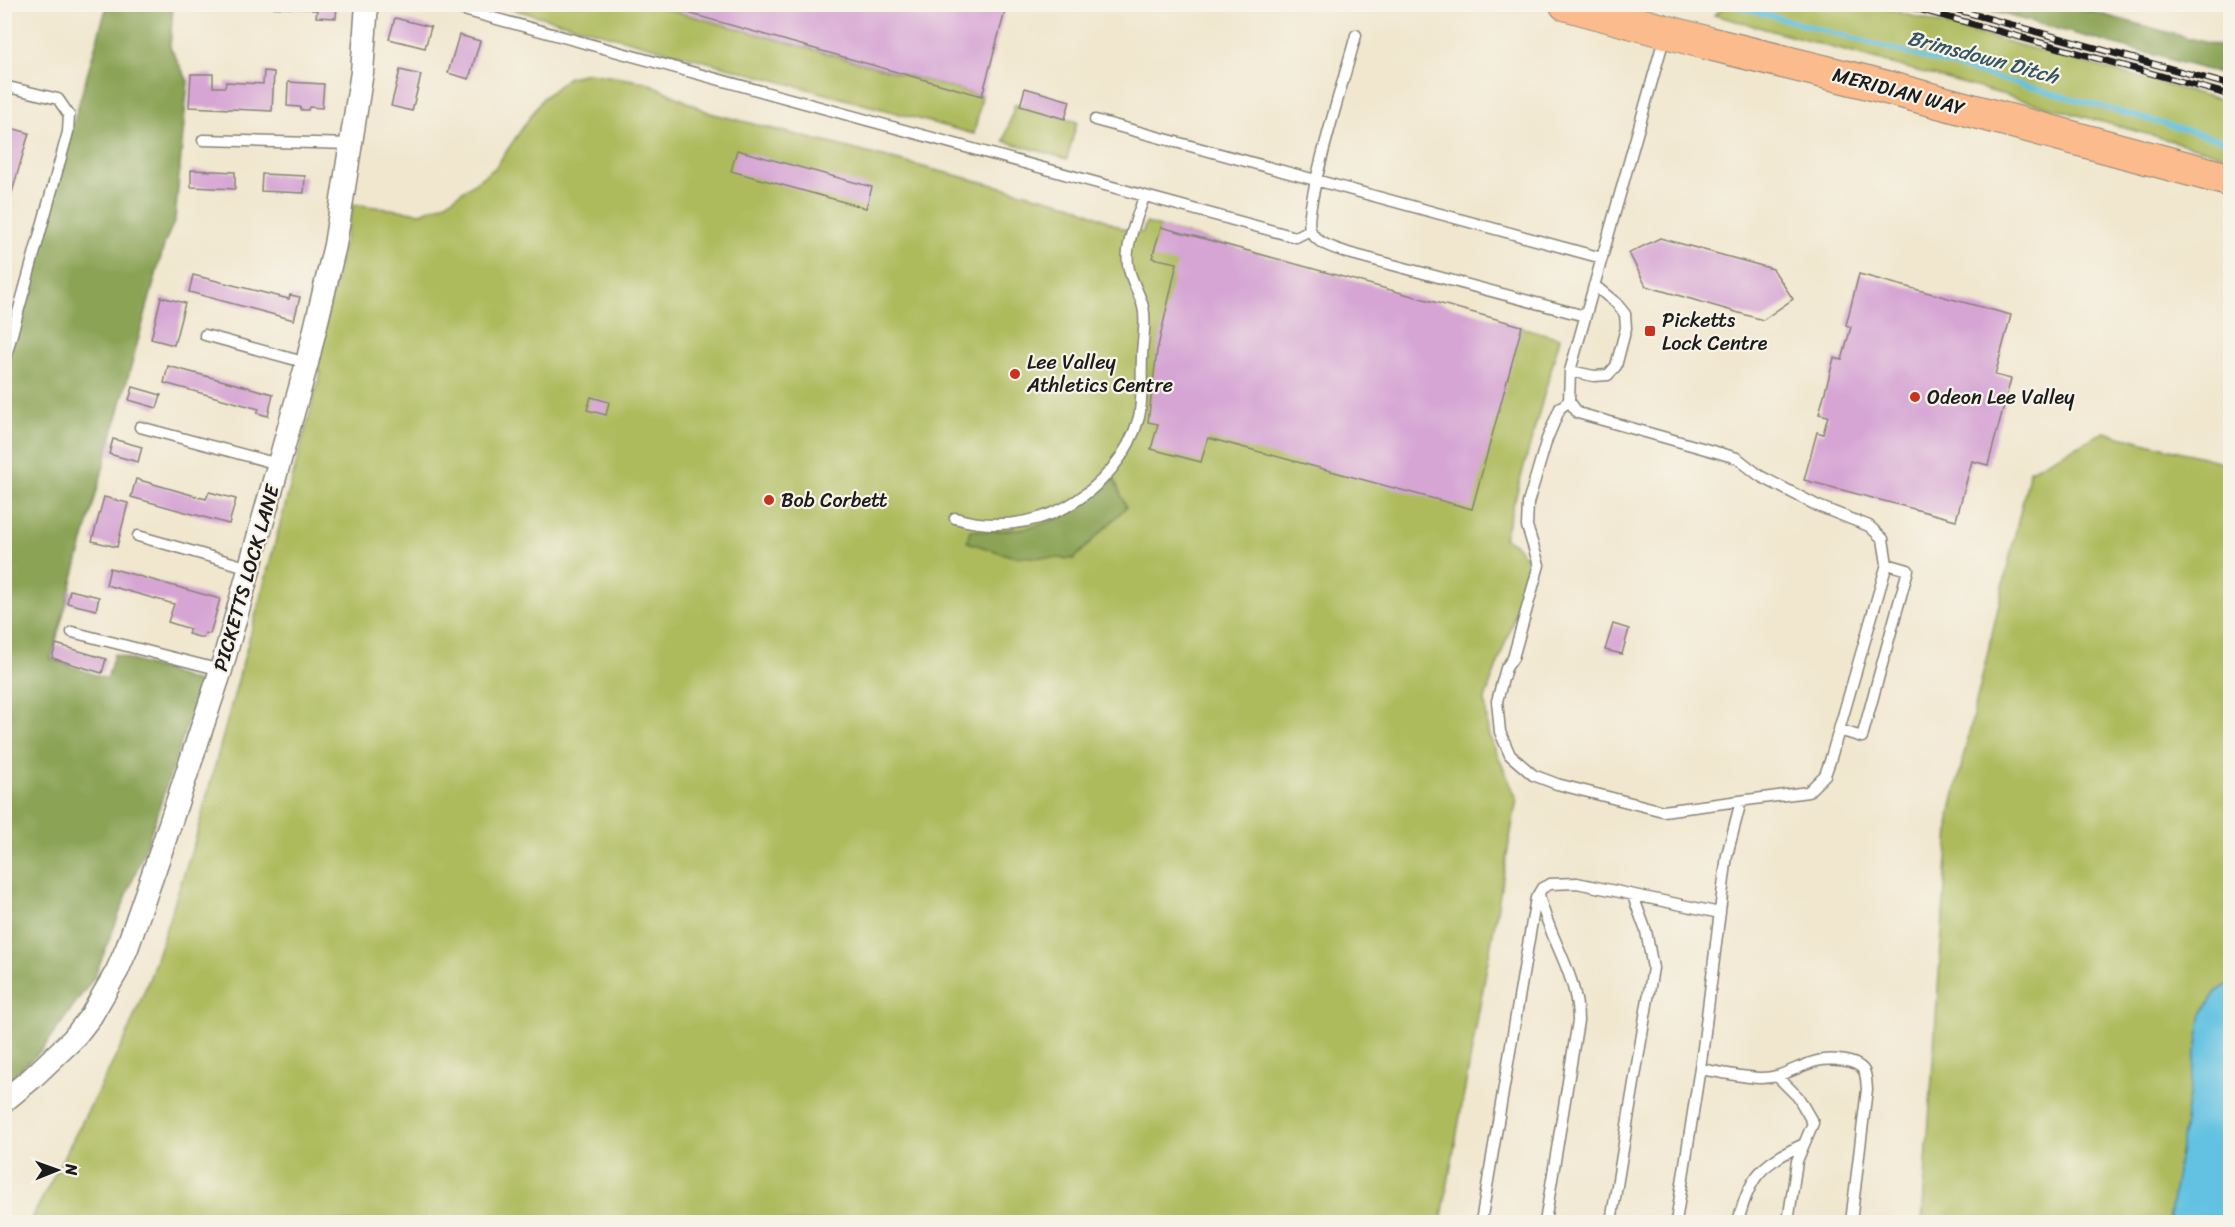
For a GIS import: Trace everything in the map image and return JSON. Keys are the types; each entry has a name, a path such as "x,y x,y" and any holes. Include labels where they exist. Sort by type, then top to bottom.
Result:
{"main road":[{"name":"MERIDIAN WAY","path":"1566,4 2230,180"}],"street":[{"name":"PICKETTS LOCK LANE","path":"4,1101 73,1039 91,1016 117,971 127,948 152,875 220,670 306,363 335,245 362,72 368,4"}],"lane":[{"path":"442,4 1296,237 1310,230"},
{"path":"1569,401 1560,408 1547,439 1528,503 1527,526 1539,566 1513,658 1506,668 1497,701 1500,732 1510,755 1533,775 1557,784 1663,811 1808,792 1825,775 1839,730 1887,564 1882,539 1869,525 1818,506 1760,476 1737,458 1578,414 1569,401 1570,371 1666,32"},
{"path":"1356,35 1316,180 1309,219 1310,230 1319,241 1348,253 1585,316"},
{"path":"4,86 58,99 69,115 68,132 4,363"},
{"path":"1095,120 1602,258"},
{"path":"203,140 352,144"},
{"path":"955,518 972,523 999,525 1029,521 1053,514 1084,496 1104,479 1126,447 1139,414 1144,309 1128,264 1132,231 1144,197"},
{"path":"1570,371 1594,376 1608,375 1616,366 1626,328 1625,314 1616,303 1594,285"},
{"path":"205,335 306,363"},
{"path":"140,428 278,464"},
{"path":"138,536 250,568"},
{"path":"1839,730 1862,737 1908,570 1887,564"},
{"path":"72,632 220,670"},
{"path":"1676,1222 1700,1069 1727,855 1741,801"},
{"path":"1481,1222 1536,898 1542,888 1550,884 1577,883 1720,913"},
{"path":"1539,892 1542,908 1574,986 1578,1005 1578,1021 1545,1222"},
{"path":"1611,1222 1653,968 1646,931 1633,896"},
{"path":"1700,1069 1760,1078 1792,1072 1815,1062 1830,1059 1856,1064 1863,1069 1866,1089 1851,1222"},
{"path":"1777,1076 1798,1097 1813,1123 1797,1161 1788,1222"},
{"path":"1738,1222 1750,1183 1785,1153 1802,1145"}],"green space":[{"path":"107,5 173,5 170,47 188,81 175,220 165,242 51,659 107,679 114,654 201,683 148,841 95,976 42,1050 5,1083 5,363"},
{"path":"497,5 652,5 982,96 974,134"},
{"path":"1727,5 1872,5 2230,102 2230,157 1714,15"},
{"path":"1969,5 2067,5 2230,49 2230,76"},
{"path":"589,73 646,82 710,113 1073,205 1124,229 1142,233 1146,223 1560,338 1504,538 1516,545 1528,560 1514,618 1485,699 1488,733 1517,799 1441,1222 30,1222 125,1039 150,977 195,840 321,372 315,369 353,204 421,213 446,203 495,168 543,98 569,77"},
{"path":"1015,104 1077,122 1067,159 1004,141"},
{"path":"2104,432 2230,464 2230,1222 1922,1222 1950,815 2030,470"},
{"path":"1113,476 1126,507 1074,559 1011,556 967,542 970,530 1014,530 1049,522 1065,515"}],"water":[{"path":"2230,983 2230,1222 2169,1222 2202,1014 2216,992"}],"building":[{"path":"312,4 337,4 336,18 316,17 317,10 312,10"},
{"path":"656,4 1007,4 982,96"},
{"path":"265,5 309,5 309,9 265,7"},
{"path":"395,18 431,27 425,48 389,39"},
{"path":"459,35 480,41 469,79 448,73"},
{"path":"400,70 421,75 412,111 391,106"},
{"path":"264,71 274,72 272,111 189,107 191,74 213,74 213,87 225,87 226,82 263,84"},
{"path":"288,82 324,84 322,108 309,107 308,110 301,110 300,107 287,106"},
{"path":"1025,88 1070,101 1065,119 1020,106"},
{"path":"4,126 29,133 5,217 4,217"},
{"path":"737,150 872,187 866,208 731,171"},
{"path":"191,170 235,172 235,189 191,187"},
{"path":"262,174 305,176 304,193 261,191"},
{"path":"1161,227 1522,326 1472,509 1208,438 1201,462 1151,449 1158,424 1148,422 1157,351 1177,263 1152,258"},
{"path":"1660,238 1773,269 1793,299 1763,320 1646,286 1629,253"},
{"name":"Odeon Lee Valley","path":"1859,274 2011,315 1995,375 2011,379 1988,465 1972,461 1956,520 1804,480 1817,432 1823,434 1828,416 1819,414 1834,358 1842,360 1851,327 1846,325"},
{"path":"193,275 289,299 290,295 300,297 294,320 189,292"},
{"path":"161,297 185,303 174,345 151,339"},
{"path":"168,366 273,394 268,416 257,413 259,409 164,383"},
{"path":"133,387 161,395 157,408 129,400"},
{"path":"591,397 609,402 606,415 587,410"},
{"path":"113,439 142,447 138,462 109,454"},
{"path":"136,479 206,499 209,492 236,499 229,524 131,497"},
{"path":"104,497 128,503 117,547 92,541"},
{"path":"110,568 220,599 210,634 205,633 203,638 188,634 190,629 168,622 174,604 106,585"},
{"path":"70,590 99,597 96,610 67,603"},
{"path":"1613,624 1629,629 1622,654 1605,650"},
{"path":"56,644 106,659 102,673 52,658"}],"waterway":[{"name":"Brimsdown Ditch","path":"1728,4 2230,142"}],"railway":[{"path":"1900,4 2230,95"},
{"path":"1936,4 2230,85"}],"place":[{"name":"Picketts Lock Centre","path":"1650,331"},
{"name":"Lee Valley Athletics Centre","path":"1015,374"},
{"name":"Odeon Lee Valley","path":"1915,397"},
{"name":"Bob Corbett","path":"769,500"}]}
